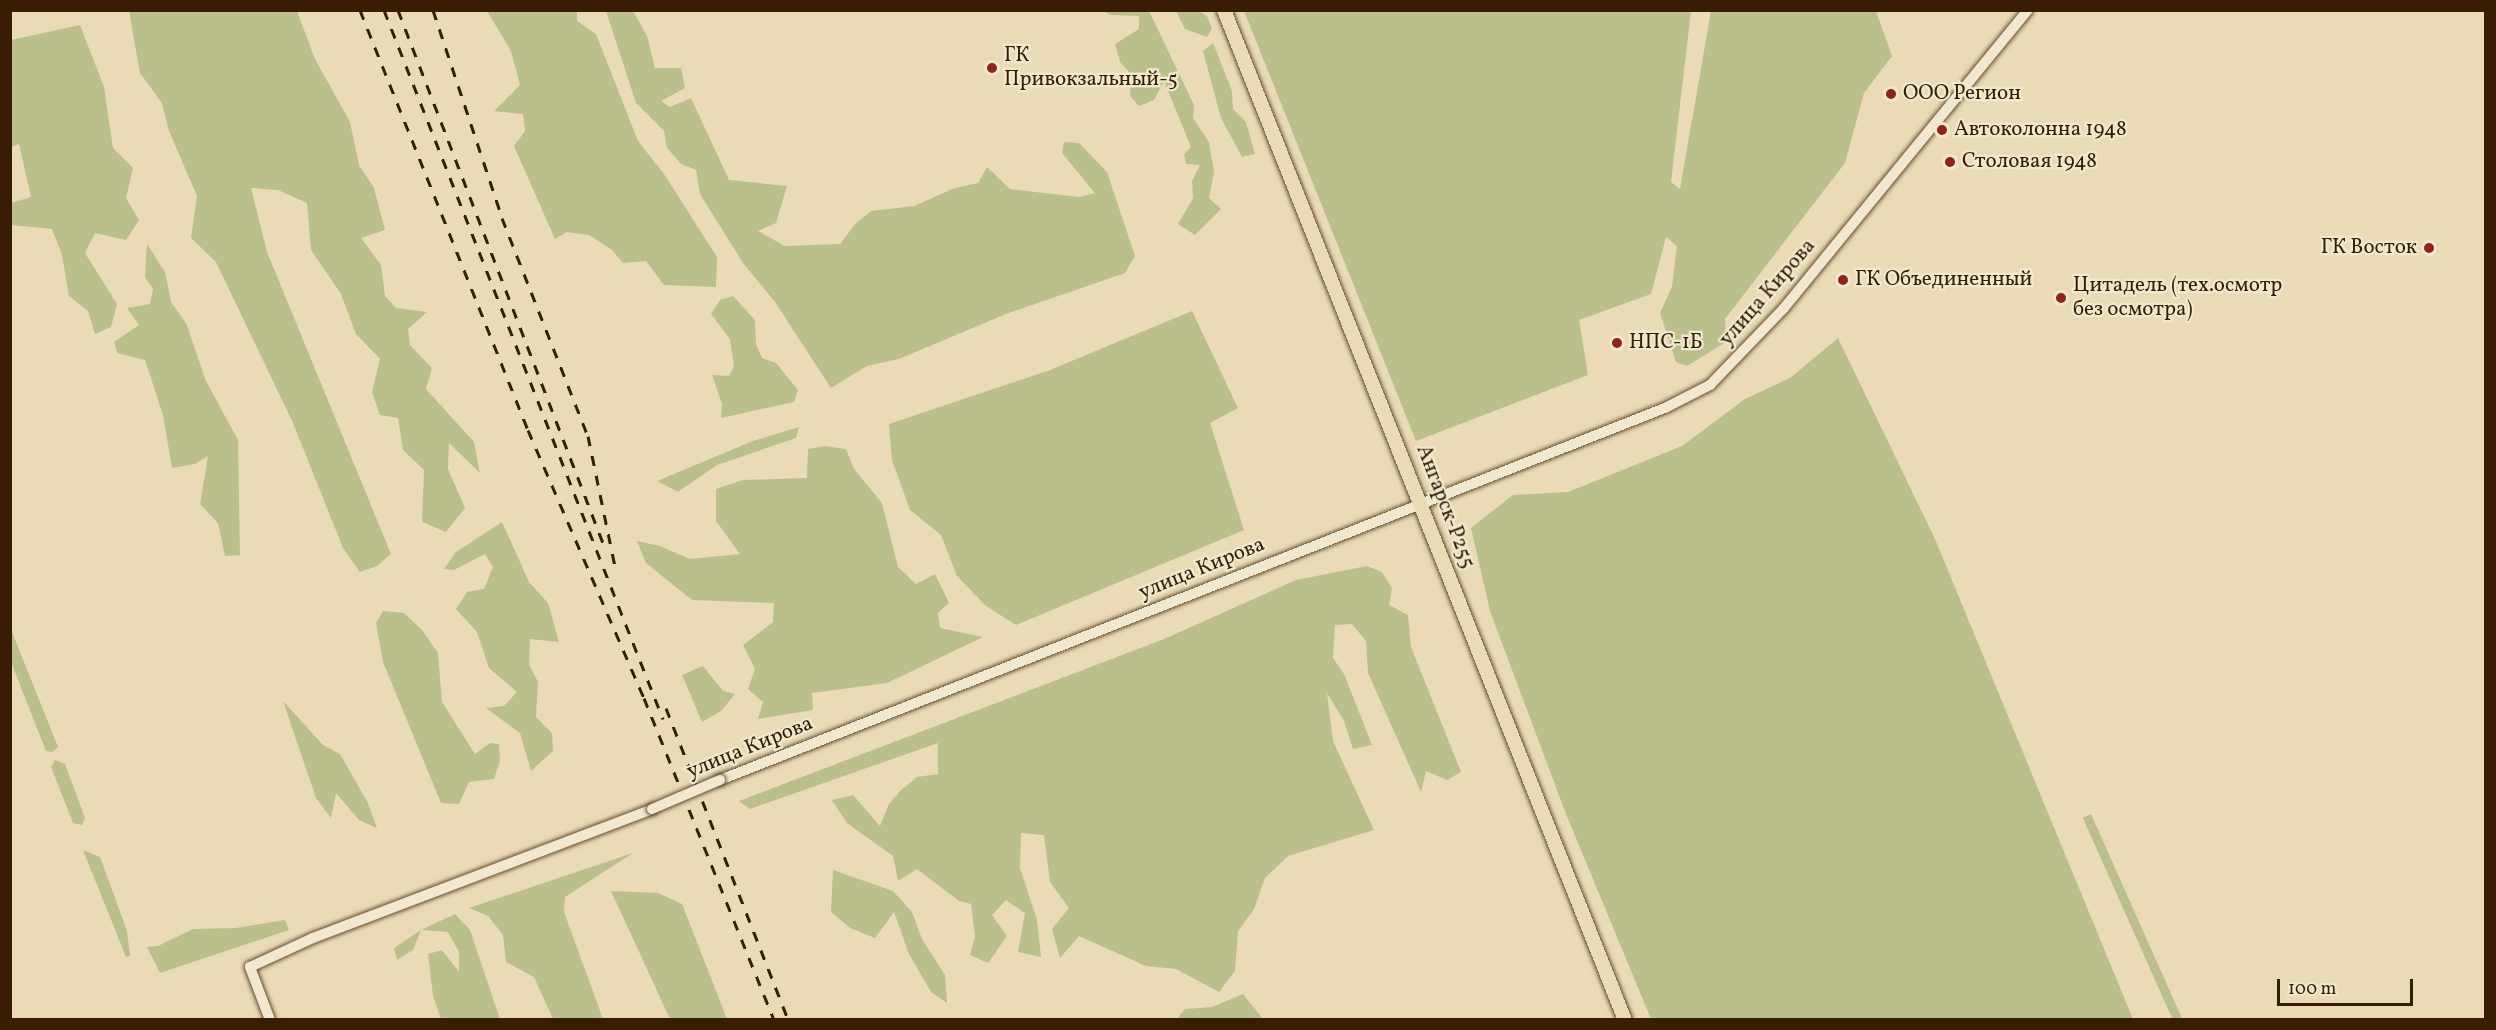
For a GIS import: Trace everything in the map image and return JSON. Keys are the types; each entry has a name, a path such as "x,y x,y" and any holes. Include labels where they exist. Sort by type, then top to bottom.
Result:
{"main road":[{"name":"Ангарск-Р255","path":"1224,10 1625,1020"}],"street":[{"name":"улица Кирова","path":"270,1020 249,967 313,938 652,809 1421,502 1665,408 1710,385 1784,308 2028,10"}],"green space":[{"path":"129,11 297,11 315,59 350,122 359,165 374,188 385,230 361,238 381,265 385,296 396,308 427,312 408,329 410,345 432,368 426,389 474,442 480,473 449,443 448,469 465,508 446,532 422,522 424,470 403,450 398,418 380,415 372,392 380,359 356,334 341,294 311,250 307,203 278,190 251,188 267,252 391,554 377,566 360,572 343,548 293,423 216,262 191,238 197,196 169,131 162,103 140,73"},
{"path":"487,11 577,11 577,21 596,34 638,141 664,174 717,257 716,287 664,285 646,261 623,263 612,250 589,235 567,232 555,239 514,146 525,131 523,114 494,111 520,85 511,51"},
{"path":"606,11 633,11 647,36 655,68 681,68 685,88 661,101 670,107 691,98 729,180 787,186 776,223 758,231 785,246 840,244 856,223 871,211 914,206 955,188 978,183 987,167 1010,189 1079,197 1095,193 1062,153 1064,142 1079,143 1107,172 1135,256 1125,273 1006,314 899,359 867,366 831,388 775,302 743,263 700,194 696,170 681,164 667,148 664,131 636,103"},
{"path":"1103,11 1149,11 1194,105 1193,118 1209,142 1214,172 1209,198 1221,209 1195,235 1178,224 1193,198 1192,181 1200,165 1186,164 1184,154 1191,147 1164,81 1154,100 1139,106 1130,96 1131,74 1120,62 1115,44 1139,29 1139,16 1111,15"},
{"path":"1176,11 1198,11 1207,16 1212,29 1207,37 1185,29"},
{"path":"1244,11 1691,11 1671,182 1680,189 1711,11 1876,11 1892,56 1864,93 1845,163 1725,319 1726,342 1687,366 1676,362 1660,313 1672,287 1677,246 1666,237 1651,294 1579,320 1588,375 1416,441"},
{"path":"80,25 104,87 113,148 133,168 126,198 139,220 126,240 95,233 85,253 117,304 111,327 95,334 88,311 69,296 62,255 52,229 10,225 11,203 31,197 19,144 11,147 11,40"},
{"path":"1213,43 1232,91 1233,109 1246,122 1255,154 1242,157 1221,118 1203,51"},
{"path":"147,244 165,272 171,302 186,323 206,381 238,440 240,555 225,556 218,523 200,504 208,456 195,464 172,468 163,415 145,360 117,353 114,342 139,325 127,308 150,304 153,289 145,277"},
{"path":"733,296 755,320 756,344 762,358 776,363 798,390 794,402 721,418 722,404 712,375 729,376 734,366 730,339 711,314 720,300"},
{"path":"1192,311 1238,408 1210,423 1244,530 1016,625 986,606 957,576 941,535 910,510 892,460 889,424 1050,370"},
{"path":"1838,338 1935,539 2133,1019 1651,1019 1566,814 1490,611 1471,528 1513,495 1568,492 1682,446 1745,399 1790,378"},
{"path":"799,427 796,438 717,465 678,492 657,481 753,441"},
{"path":"825,446 846,449 854,469 882,503 898,567 916,584 935,574 949,603 938,613 940,628 983,637 887,683 812,693 813,710 758,719 763,702 748,689 755,669 743,645 773,622 774,603 692,600 646,563 637,541 660,546 690,559 740,554 716,521 716,489 743,480 807,478 808,449"},
{"path":"502,522 529,582 548,603 559,642 530,639 529,664 538,682 536,717 552,733 553,751 531,771 520,733 486,708 504,706 517,692 489,668 477,632 456,609 467,592 484,589 493,567 485,554 454,570 444,569 456,552"},
{"path":"1367,566 1382,572 1392,588 1389,605 1408,615 1411,647 1461,772 1447,780 1426,771 1421,792 1368,673 1366,641 1352,624 1335,625 1333,658 1344,674 1372,745 1353,749 1344,721 1327,693 1333,741 1374,830 1288,856 1265,878 1254,909 1238,931 1235,971 1219,992 1176,969 1146,966 1079,936 1060,958 1052,929 1069,908 1050,882 1044,835 1021,833 1020,868 1037,920 1041,957 1018,952 1025,913 1006,900 992,915 1007,936 988,963 970,955 975,936 971,904 959,901 917,869 898,881 893,856 847,823 832,800 853,795 880,826 889,804 900,791 917,777 938,774 938,743 750,809 739,801 1164,639 1296,580"},
{"path":"383,611 404,613 422,630 438,653 442,702 475,754 490,743 499,744 500,761 494,779 469,782 459,804 441,803 383,662 376,623"},
{"path":"10,627 58,747 52,752 46,751 11,662"},
{"path":"703,666 723,691 735,694 721,711 702,722 682,675"},
{"path":"283,701 323,745 340,754 368,803 377,828 359,820 336,793 331,818 316,798"},
{"path":"55,760 65,764 85,818 82,825 73,823 51,767"},
{"path":"2091,814 2182,1019 2173,1020 2083,818"},
{"path":"83,850 100,857 127,931 130,956 126,957"},
{"path":"633,853 565,897 564,912 603,1019 553,1019 534,977 506,962 503,935 488,916 469,908"},
{"path":"833,870 893,891 912,912 922,939 945,975 947,1003 931,992 909,954 894,912 875,938 850,928 831,912"},
{"path":"611,891 658,893 682,904 727,1019 670,1019"},
{"path":"455,914 470,930 500,1019 441,1019 433,996 428,954 442,950 459,972 459,952 448,932 421,930"},
{"path":"285,920 289,930 160,973 147,947 158,946 193,929 236,928"},
{"path":"421,930 413,950 397,960 394,948"},
{"path":"1243,994 1263,1019 1177,1019 1185,1009 1212,1007"}],"railway":[{"path":"360,10 528,430 644,698 774,1020"},
{"path":"384,10 663,719"},
{"path":"398,10 605,548"},
{"path":"433,10 502,218 588,436 615,566"},
{"path":"666,708 788,1020"}],"place":[{"name":"ГК Привокзальный-5","path":"992,68"},
{"name":"ООО Регион","path":"1891,94"},
{"name":"Автоколонна 1948","path":"1942,130"},
{"name":"Столовая 1948","path":"1950,162"},
{"name":"ГК Восток","path":"2429,248"},
{"name":"ГК Объединенный","path":"1843,280"},
{"name":"Цитадель (тех.осмотр без осмотра)","path":"2061,298"},
{"name":"НПС-1Б","path":"1617,343"}]}
